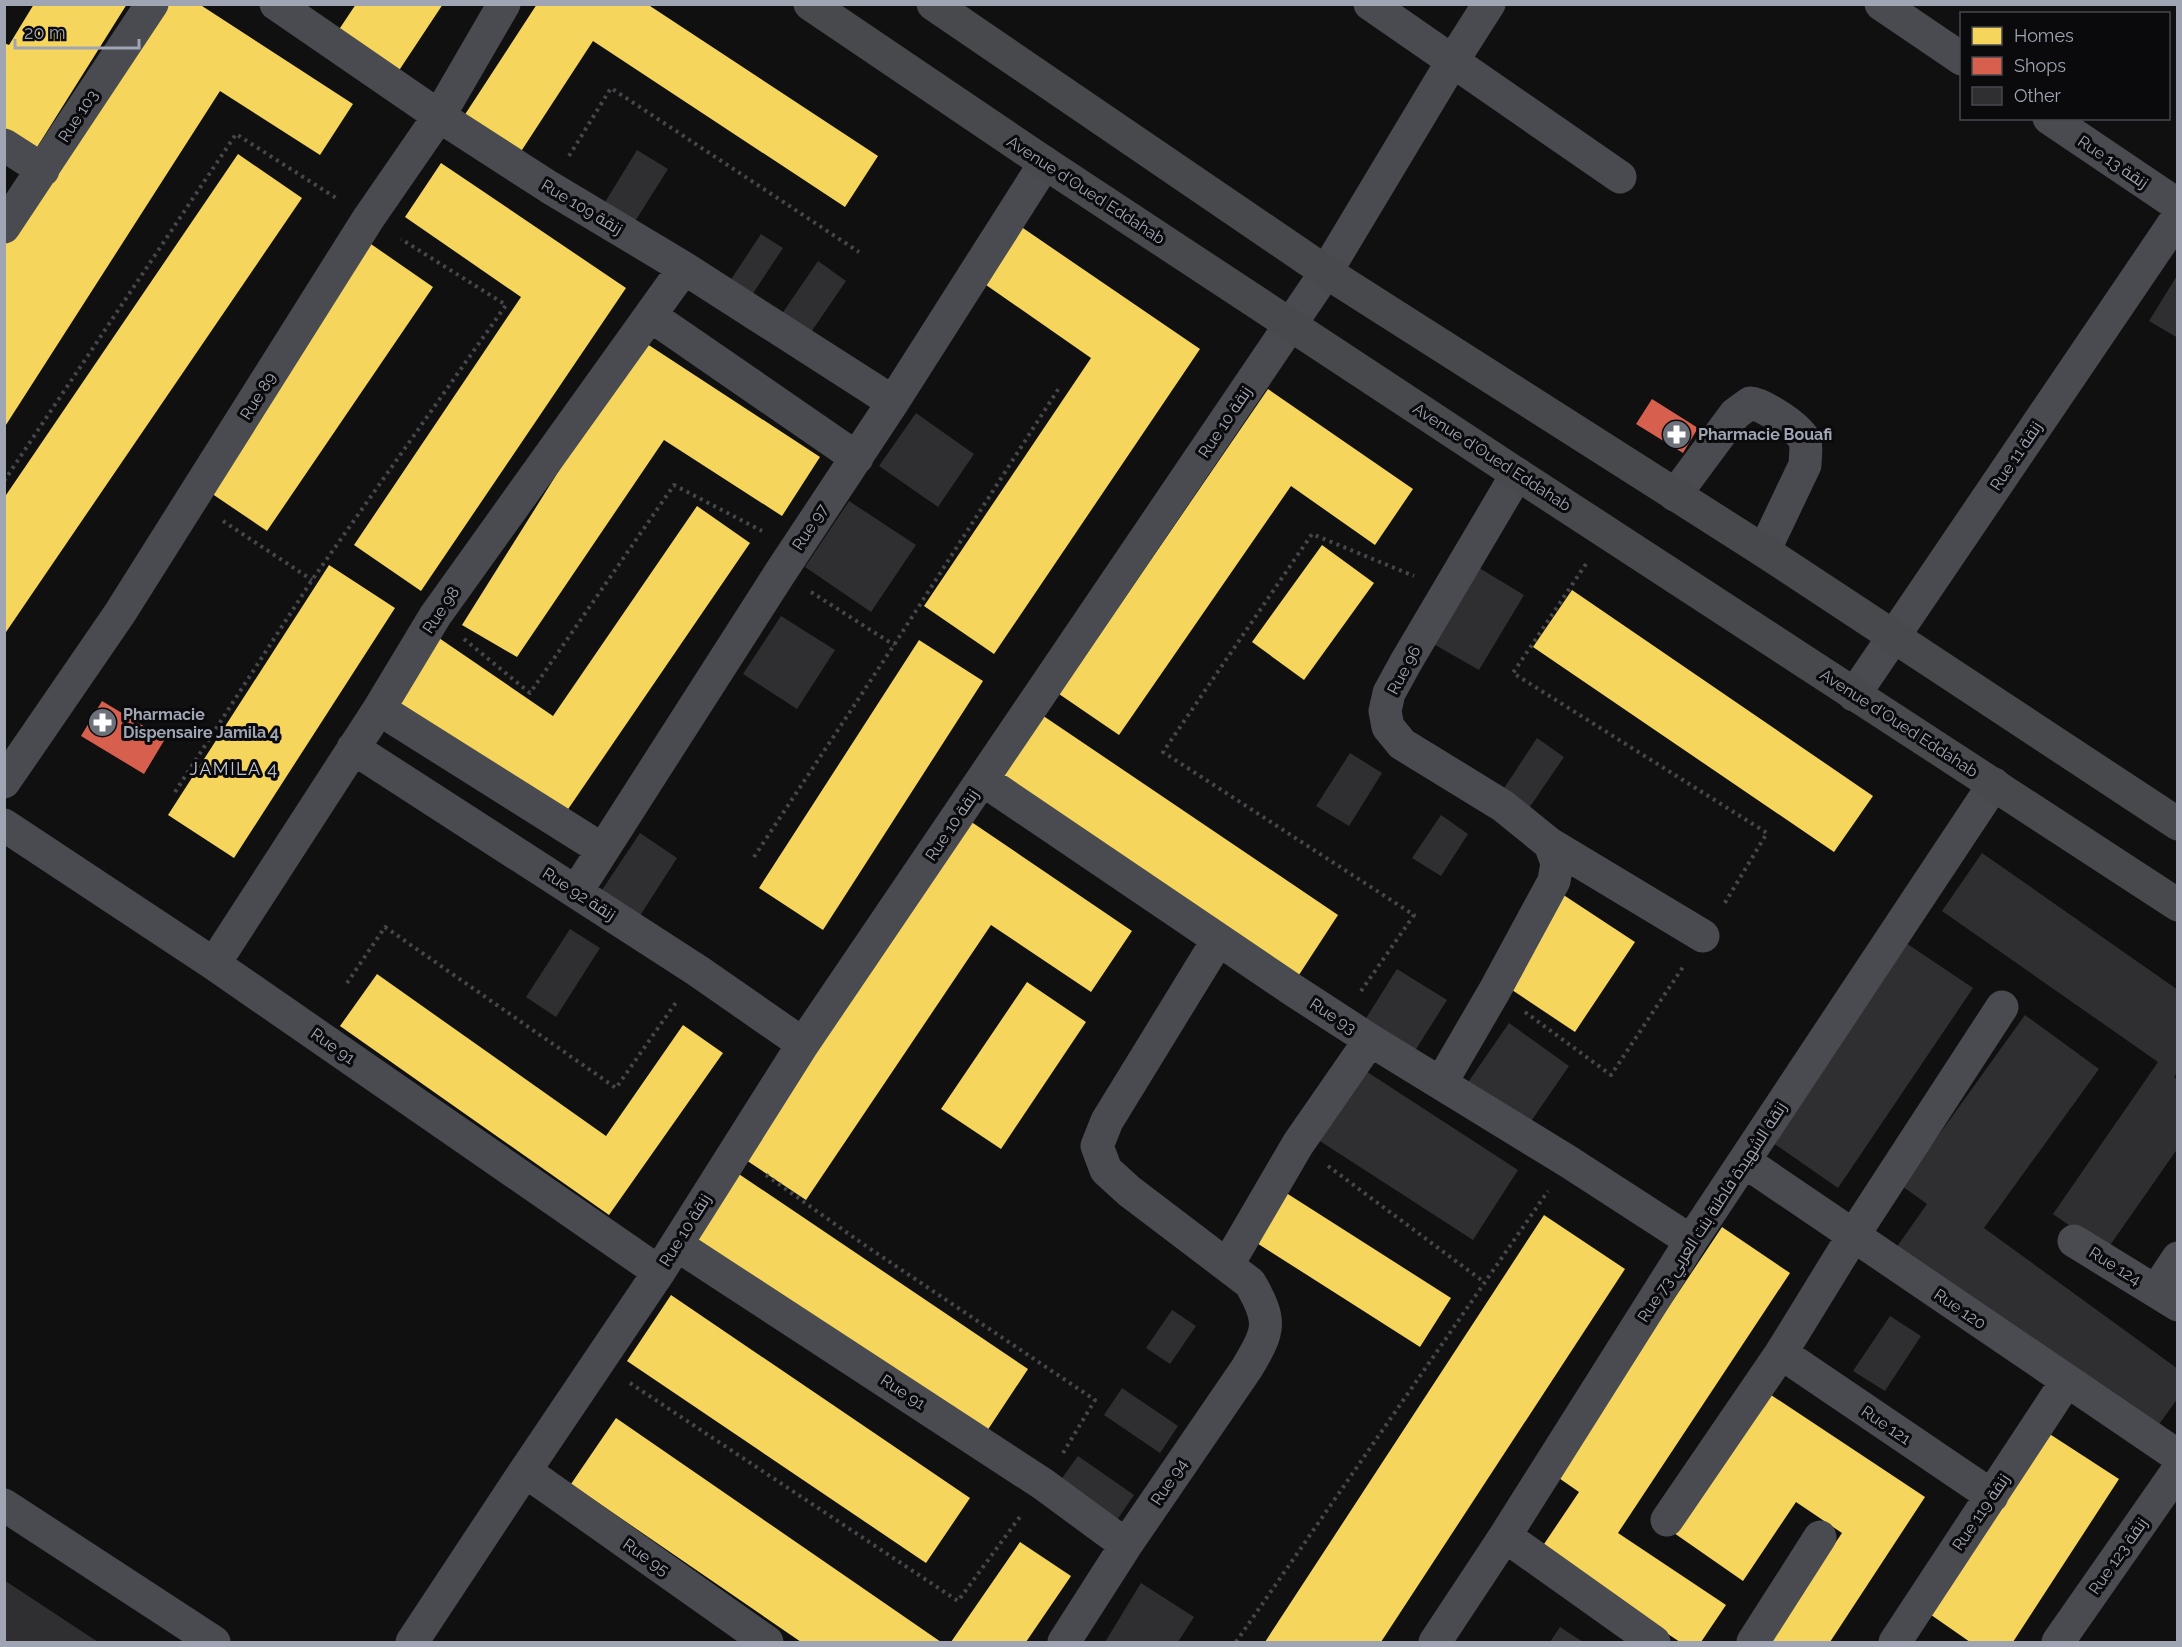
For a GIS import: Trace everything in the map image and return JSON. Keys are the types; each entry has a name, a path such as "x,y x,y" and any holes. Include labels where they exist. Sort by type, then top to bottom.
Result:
{"street":[{"name":"Rue 103","path":"4,228 152,4"},
{"name":"Rue 109 زنقة","path":"276,4 439,116 549,187 684,268 893,402"},
{"name":"Rue 89","path":"8,769 120,614 368,219 439,116 504,4"},
{"name":"Avenue d'Oued Eddahab","path":"810,4 1045,163 1517,474 2178,905"},
{"path":"933,4 1326,272 1894,635 2178,824"},
{"path":"1370,4 1620,177"},
{"name":"Rue 10 زنقة","path":"412,1642 677,1245 803,1044 1326,272 1489,4"},
{"path":"1881,4 1960,58"},
{"name":"Rue 13 زنقة","path":"2052,120 2178,205"},
{"path":"4,145 43,170"},
{"name":"Rue 97","path":"576,892 1045,163"},
{"name":"Rue 11 زنقة","path":"1854,695 2178,218"},
{"name":"Rue 98","path":"214,964 379,709 435,616 684,268"},
{"path":"651,316 856,458"},
{"path":"1675,495 1735,414 1750,403 1758,404 1795,428 1805,440 1806,450 1805,465 1764,551"},
{"name":"Rue 96","path":"1517,474 1389,693 1385,711 1388,727 1402,744 1503,806 1550,844 1703,936"},
{"path":"379,709 603,850"},
{"name":"Rue 92 زنقة","path":"353,748 698,971 803,1044"},
{"name":"Rue 93","path":"983,780 1340,1021 1691,1240"},
{"name":"Rue 73 زنقة الشهيدة فاطنة بنت العربي","path":"1435,1642 1505,1536 1691,1240 1994,784"},
{"name":"Rue 91","path":"4,825 214,964 659,1272"},
{"path":"1441,1083 1554,882 1557,863 1550,844"},
{"path":"1218,940 1107,1121 1097,1146 1106,1170 1129,1191 1228,1264 1299,1144 1370,1040"},
{"path":"1667,1520 1781,1353 1853,1236 2002,1007"},
{"name":"Rue 120","path":"1744,1161 2178,1456"},
{"name":"Rue 124","path":"2074,1241 2167,1298 2178,1258"},
{"name":"Rue 91","path":"677,1245 1043,1484 1126,1545"},
{"name":"Rue 94","path":"1064,1642 1261,1344 1267,1319 1261,1301 1250,1283 1228,1264"},
{"name":"Rue 121","path":"1781,1353 1992,1496"},
{"name":"Rue 119 زنقة","path":"1895,1642 2066,1382"},
{"name":"Rue 123 زنقة","path":"2058,1642 2178,1470"},
{"name":"Rue 95","path":"525,1471 767,1642"},
{"path":"4,1505 214,1642"},
{"path":"1505,1536 1654,1642"},
{"path":"1753,1642 1820,1536"}],"path":[{"path":"549,187 611,88 859,252"},
{"path":"4,482 236,134 506,305 312,580 175,792"},
{"path":"754,857 1059,388"},
{"path":"435,616 530,693 674,485 788,561 894,645"},
{"path":"192,501 312,580"},
{"path":"1495,990 1611,1075 1703,936 1767,833 1513,673 1607,533"},
{"path":"1340,1021 1414,915 1163,752 1312,534 1448,590"},
{"path":"348,983 385,927 616,1088 698,971"},
{"path":"1299,1144 1484,1282"},
{"path":"734,1152 863,1244"},
{"path":"1236,1642 1569,1162"}],"building: Homes":[{"path":"34,4 127,4 34,152 4,133 4,43 9,45"},
{"path":"156,4 199,4 353,104 320,155 220,91 4,428 4,242"},
{"path":"356,4 443,4 396,75 336,34"},
{"path":"537,4 647,4 878,156 845,207 593,41 520,153 464,116"},
{"path":"238,154 302,198 4,635 4,498"},
{"path":"441,163 626,288 421,591 354,545 521,297 405,217"},
{"path":"1014,222 1200,349 994,654 924,606 1091,358 976,278"},
{"path":"368,242 433,287 267,531 202,487"},
{"path":"641,340 820,457 782,516 664,440 517,657 462,625"},
{"path":"1268,389 1413,489 1375,545 1291,486 1119,735 1059,694"},
{"path":"697,506 750,543 560,821 392,705 439,638 553,716"},
{"path":"1322,545 1374,583 1304,680 1252,642"},
{"path":"329,565 395,608 234,858 168,815"},
{"path":"1572,590 1873,796 1834,852 1533,647"},
{"path":"919,640 983,681 823,930 759,888"},
{"path":"1039,713 1338,915 1295,981 995,778"},
{"path":"970,821 1132,931 1091,992 991,925 806,1200 743,1158"},
{"path":"1562,894 1635,942 1575,1032 1503,984"},
{"path":"377,974 606,1136 683,1025 723,1053 609,1215 340,1026"},
{"path":"1027,982 1086,1022 1001,1149 941,1109"},
{"path":"730,1168 1028,1369 985,1434 687,1232"},
{"path":"1280,1189 1451,1298 1420,1347 1249,1238"},
{"path":"1544,1215 1625,1269 1381,1642 1265,1642"},
{"path":"1722,1227 1790,1273 1618,1533 1726,1605 1701,1642 1680,1642 1540,1550 1579,1492 1556,1476"},
{"path":"671,1295 970,1498 926,1563 627,1361"},
{"path":"1768,1393 1925,1497 1830,1642 1768,1642 1842,1533 1796,1502 1743,1581 1674,1533"},
{"path":"616,1418 941,1642 801,1642 571,1484"},
{"path":"2045,1431 2119,1479 2013,1642 1970,1642 1924,1610"},
{"path":"1020,1542 1071,1576 1026,1642 951,1642"}],"building: Shops":[{"path":"1652,399 1698,428 1683,453 1636,424"},
{"path":"102,701 165,739 144,774 81,736"}],"building: Other":[{"path":"637,150 668,169 629,231 599,212"},
{"path":"761,234 783,248 748,301 726,287"},
{"path":"818,261 846,281 805,341 777,321"},
{"path":"2178,274 2178,338 2149,321"},
{"path":"916,413 974,454 938,507 879,466"},
{"path":"849,501 916,545 871,612 805,567"},
{"path":"1476,566 1524,595 1479,670 1430,642"},
{"path":"781,616 835,650 797,709 743,674"},
{"path":"1537,738 1564,757 1525,814 1499,796"},
{"path":"1350,753 1382,773 1349,826 1316,806"},
{"path":"1441,815 1468,834 1441,876 1412,858"},
{"path":"640,833 677,858 636,922 598,896"},
{"path":"1982,853 2178,990 2178,1072 2174,1077 2178,1080 2178,1148 2106,1251 2053,1214 2158,1062 1942,911"},
{"path":"570,929 600,948 556,1017 526,997"},
{"path":"1900,939 1973,988 1838,1188 1766,1138"},
{"path":"1397,969 1447,1000 1413,1054 1363,1023"},
{"path":"2025,1015 2099,1069 1984,1228 2178,1369 2178,1398 2152,1434 1896,1248 1927,1204 1902,1186"},
{"path":"1509,1023 1569,1066 1523,1133 1462,1091"},
{"path":"1355,1064 1518,1170 1473,1240 1309,1134"},
{"path":"1172,1310 1196,1326 1170,1364 1146,1348"},
{"path":"1890,1316 1921,1336 1885,1391 1853,1371"},
{"path":"1122,1388 1178,1426 1160,1453 1104,1415"},
{"path":"1078,1456 1134,1495 1117,1520 1060,1481"},
{"path":"4,1580 98,1642 4,1642"},
{"path":"1141,1583 1194,1617 1178,1642 1105,1642"},
{"path":"1560,1627 1583,1642 1550,1642"}],"place":[{"name":"Pharmacie Bouafi","path":"1677,434"},
{"name":"Pharmacie Dispensaire Jamila 4","path":"102,723"}],"district":[{"name":"JAMILA 4","path":"234,768"}]}
